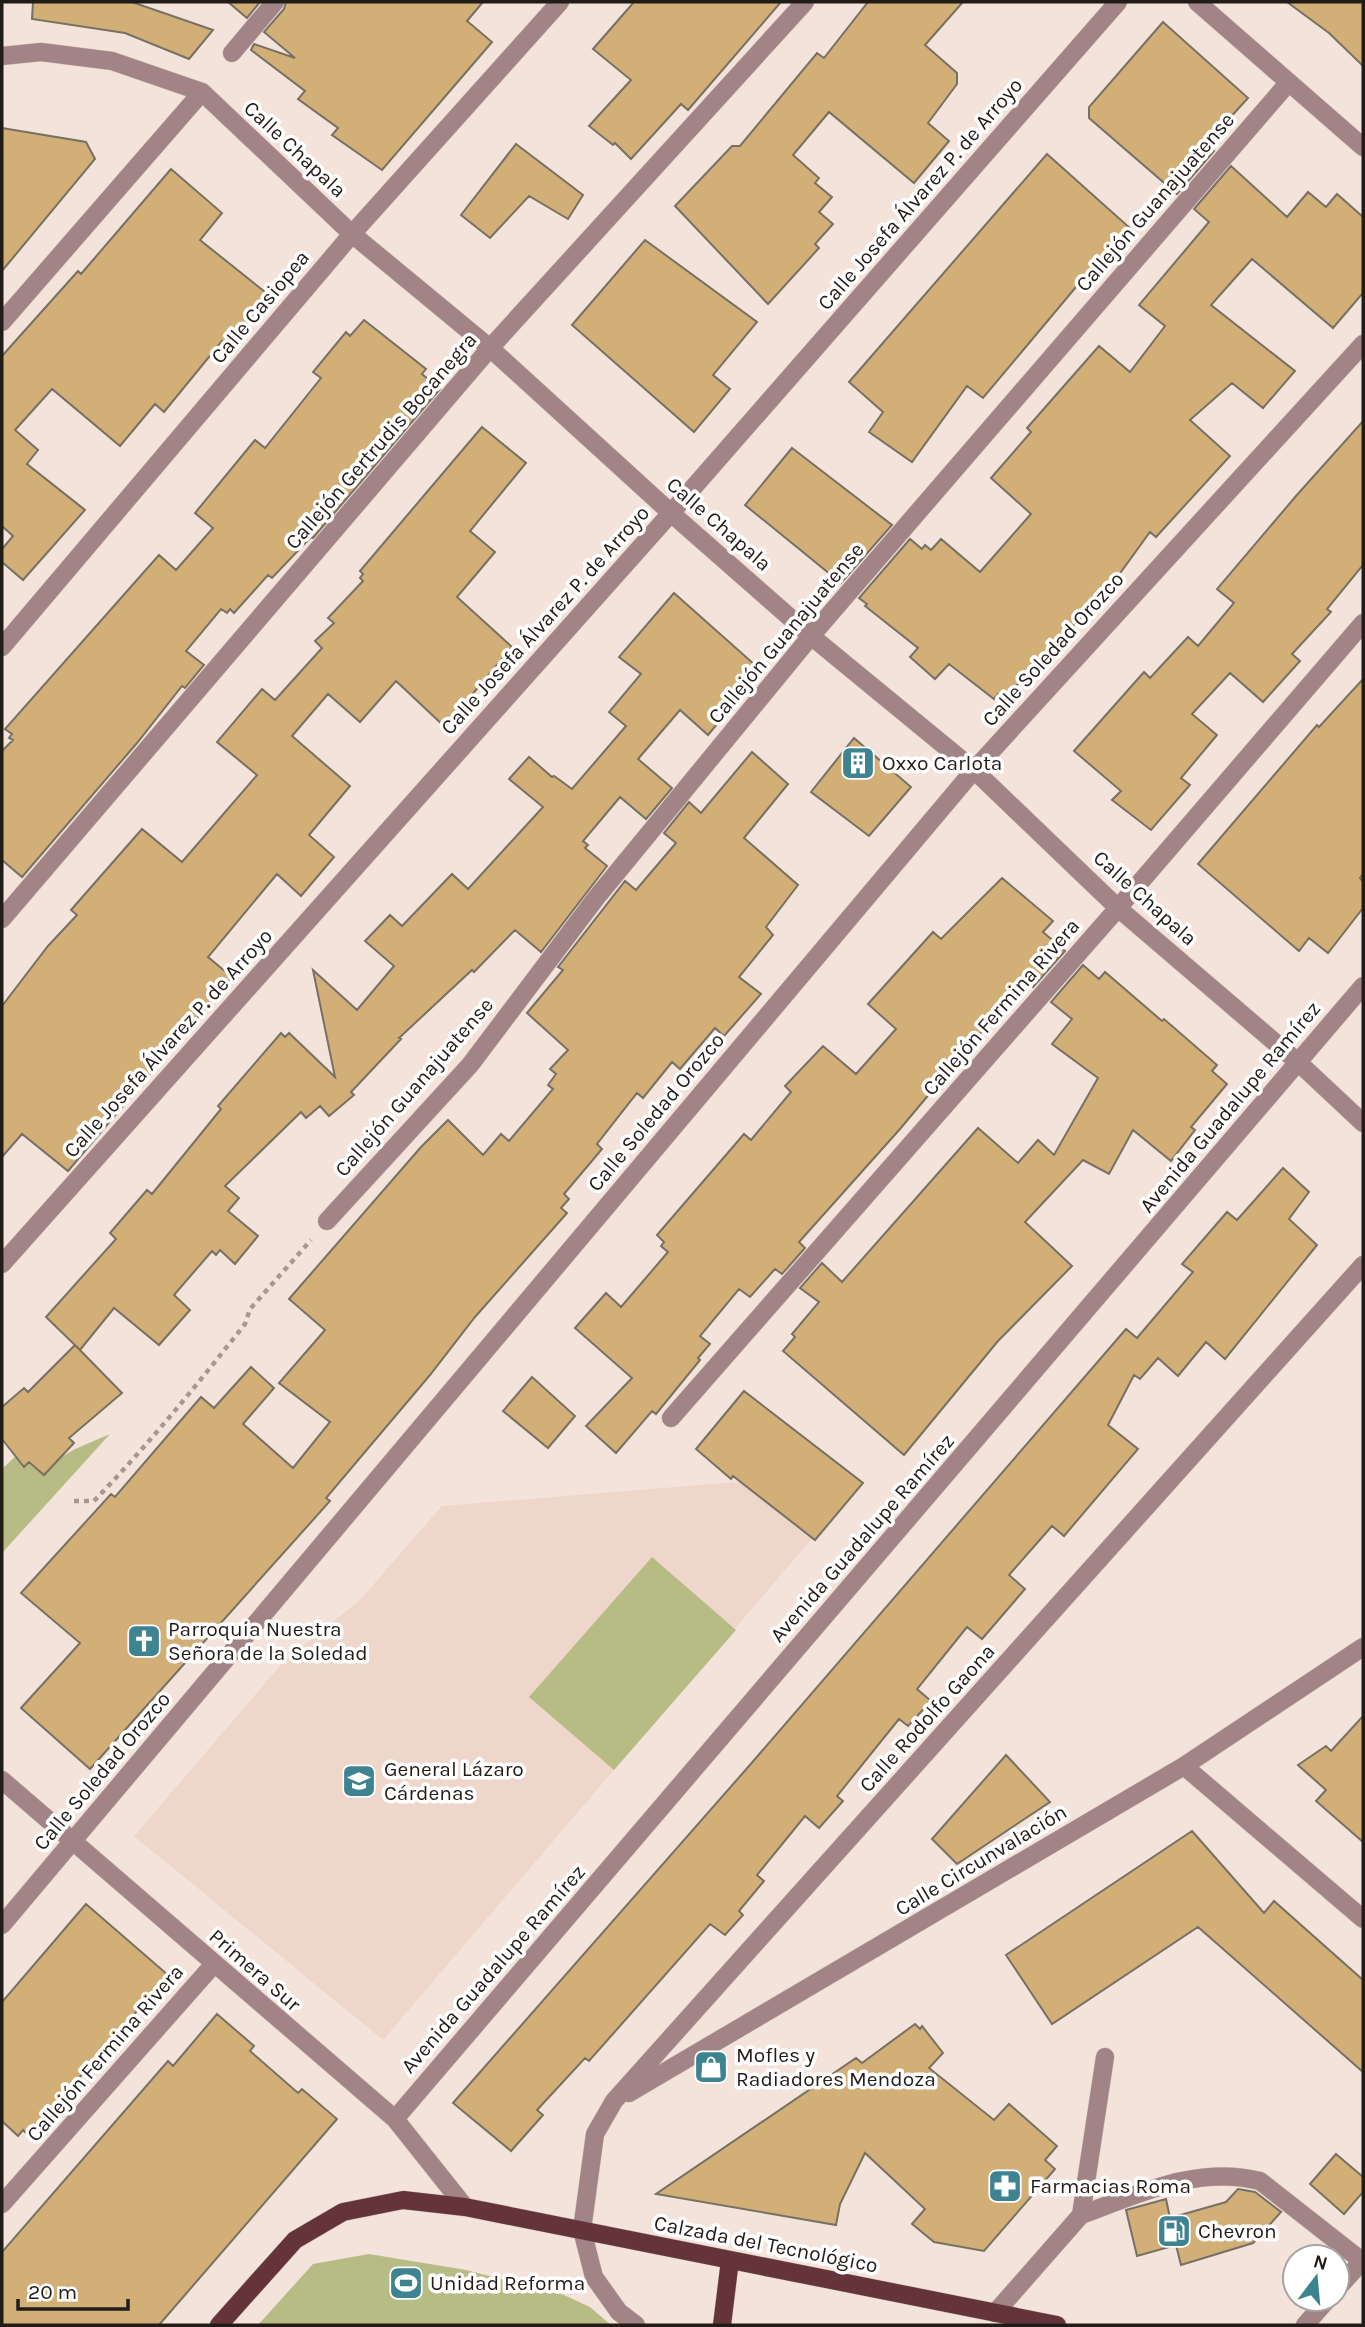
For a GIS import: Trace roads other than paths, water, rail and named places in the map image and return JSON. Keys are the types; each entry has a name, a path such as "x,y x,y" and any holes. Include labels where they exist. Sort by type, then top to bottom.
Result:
{"main road":[{"name":"Calzada del Tecnológico","path":"219,2325 295,2240 343,2212 403,2200 466,2207 1057,2325"},
{"path":"722,2325 730,2260"}],"street":[{"path":"232,52 275,2"},
{"name":"Calle Casiopea","path":"2,647 352,234 560,2"},
{"name":"Callejón Gertrudis Bocanegra","path":"2,919 490,348 805,2"},
{"name":"Calle Josefa Álvarez P. de Arroyo","path":"2,1264 671,513 1118,2"},
{"path":"1197,2 1363,147"},
{"name":"Calle Chapala","path":"2,56 41,52 112,61 202,92 352,234 490,348 811,636 974,770 1118,908 1299,1063 1363,1123"},
{"name":"Callejón Guanajuatense","path":"327,1221 470,1065 596,898 811,636 1289,82"},
{"path":"2,322 202,92"},
{"name":"Calle Soledad Orozco","path":"2,1925 974,770 1363,344"},
{"name":"Callejón Fermina Rivera","path":"671,1418 1118,908 1363,623"},
{"name":"Avenida Guadalupe Ramírez","path":"395,2119 1363,986"},
{"name":"Calle Rodolfo Gaona","path":"582,2230 596,2134 614,2101 1363,1265"},
{"name":"Calle Circunvalación","path":"614,2101 1184,1766 1363,1647"},
{"path":"1184,1766 1363,1919"},
{"name":"Primera Sur","path":"2,1780 395,2119 466,2207"},
{"name":"Callejón Fermina Rivera","path":"2,2204 214,1964"},
{"path":"1081,2216 1105,2057"},
{"path":"995,2313 1081,2216 1152,2189 1197,2176 1240,2176 1260,2181 1363,2260 1351,2273"},
{"path":"582,2230 594,2277 619,2312 636,2325"}],"place":[{"name":"Oxxo Carlota","path":"858,763"},
{"name":"Parroquia Nuestra Señora de la Soledad","path":"144,1641"},
{"name":"General Lázaro Cárdenas","path":"359,1781"},
{"name":"Mofles y Radiadores Mendoza","path":"711,2067"},
{"name":"Farmacias Roma","path":"1005,2186"},
{"name":"Chevron","path":"1174,2231"},
{"name":"Unidad Reforma","path":"406,2283"}]}
